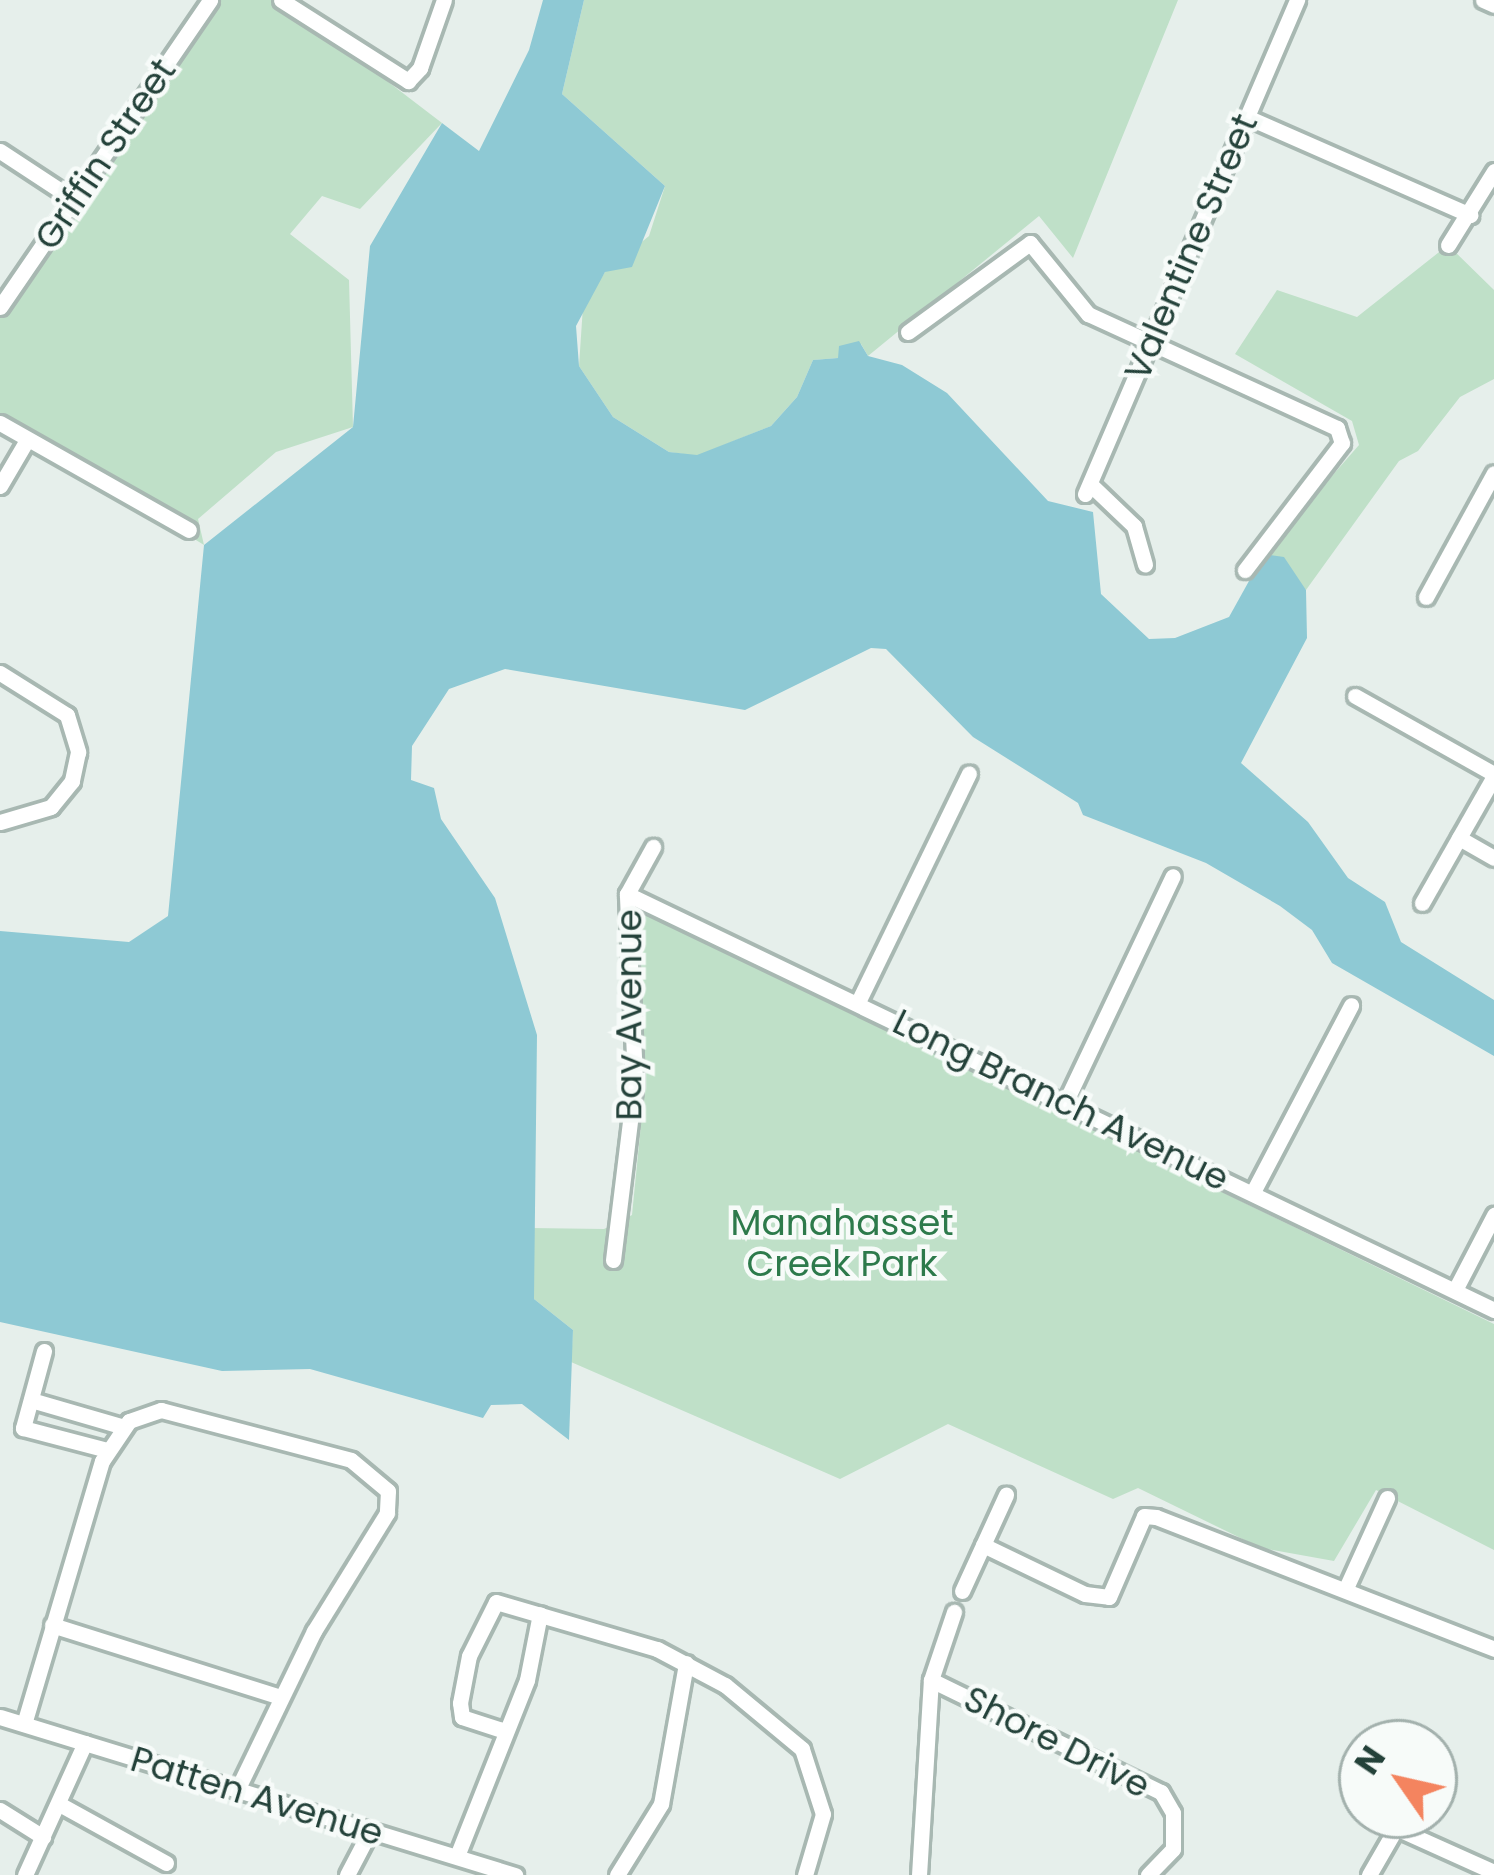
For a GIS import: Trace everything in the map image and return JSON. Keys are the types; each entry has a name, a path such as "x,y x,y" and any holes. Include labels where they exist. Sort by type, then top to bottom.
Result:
{"street":[{"name":"Griffin Street","path":"0,307 210,0"},
{"path":"281,0 412,80 444,0"},
{"name":"Valentine Street","path":"1145,564 1134,526 1088,489 1297,0"},
{"path":"1483,0 1494,5"},
{"path":"1247,117 1470,215"},
{"path":"0,151 73,200"},
{"path":"1448,245 1494,171"},
{"path":"908,332 1030,243 1081,308 1342,436 1245,570"},
{"path":"0,424 189,530"},
{"path":"0,487 27,440"},
{"path":"1426,597 1494,473"},
{"path":"0,673 67,716 78,752 72,781 51,807 0,822"},
{"path":"1355,695 1494,775 1423,903"},
{"path":"858,1002 969,772"},
{"path":"1459,838 1494,858"},
{"name":"Bay Avenue","path":"613,1260 634,1080 627,894 653,847"},
{"path":"1065,1102 1173,876"},
{"name":"Long Branch Avenue","path":"627,894 1494,1310"},
{"path":"1252,1192 1351,1005"},
{"path":"1455,1290 1494,1215"},
{"path":"44,1352 23,1428 107,1450"},
{"path":"31,1400 124,1427"},
{"path":"24,1724 107,1450 124,1427 161,1410 351,1460 388,1491 382,1527 281,1697 237,1790"},
{"path":"962,1591 1006,1495"},
{"path":"1346,1588 1387,1498"},
{"path":"983,1545 1085,1594 1109,1597 1129,1567 1144,1516 1346,1588 1494,1649"},
{"path":"502,1730 462,1718 469,1656 496,1603 686,1663 797,1743 814,1769 824,1814 806,1875"},
{"name":"Shore Drive","path":"919,1875 931,1680 954,1612"},
{"path":"458,1856 502,1730 527,1680 540,1614"},
{"path":"52,1625 281,1697"},
{"path":"617,1875 661,1804 686,1663"},
{"name":"Shore Drive","path":"931,1680 1161,1792 1173,1813 1173,1849 1148,1875"},
{"name":"Patten Avenue","path":"0,1717 514,1875"},
{"path":"25,1875 61,1805 85,1743"},
{"path":"61,1805 166,1863"},
{"path":"0,1810 43,1837"},
{"path":"1369,1875 1396,1828 1494,1872"},
{"path":"347,1875 370,1831"}],"green space":[{"path":"214,0 281,0 442,123 360,209 322,196 290,234 349,280 353,427 276,452 198,519 204,545 0,419 0,310"},
{"path":"584,0 1178,0 1073,258 1039,216 868,356 861,344 838,358 813,360 797,397 771,426 697,456 669,452 613,417 579,366 583,306 605,272 649,236 665,186 562,94"},
{"path":"1448,245 1494,290 1494,379 1460,397 1418,451 1399,461 1306,590 1264,554 1359,445 1352,421 1235,354 1277,290 1357,317"},
{"name":"Manahasset Creek Park","path":"647,913 1494,1324 1494,1550 1376,1490 1334,1561 1261,1548 1138,1488 1113,1499 948,1424 840,1479 571,1362 573,1330 534,1299 531,1228 604,1229 632,1215 645,1084 631,929"}],"water":[{"path":"543,0 584,0 562,94 665,186 632,267 605,272 576,326 579,366 613,417 669,452 697,455 771,426 797,397 813,360 838,358 839,346 859,341 868,356 902,365 947,393 1048,501 1093,512 1101,594 1149,639 1175,638 1229,617 1264,554 1284,557 1306,590 1307,638 1241,763 1308,822 1348,878 1385,902 1401,942 1494,1000 1494,1056 1332,963 1312,930 1280,906 1206,863 1083,815 1078,803 973,737 886,649 871,648 745,710 505,669 449,689 412,746 411,780 434,788 441,819 495,898 537,1035 534,1299 573,1330 569,1440 522,1404 491,1405 483,1418 310,1369 222,1371 0,1322 0,931 129,942 168,916 204,545 353,427 370,246 442,123 479,151 529,50"}]}
